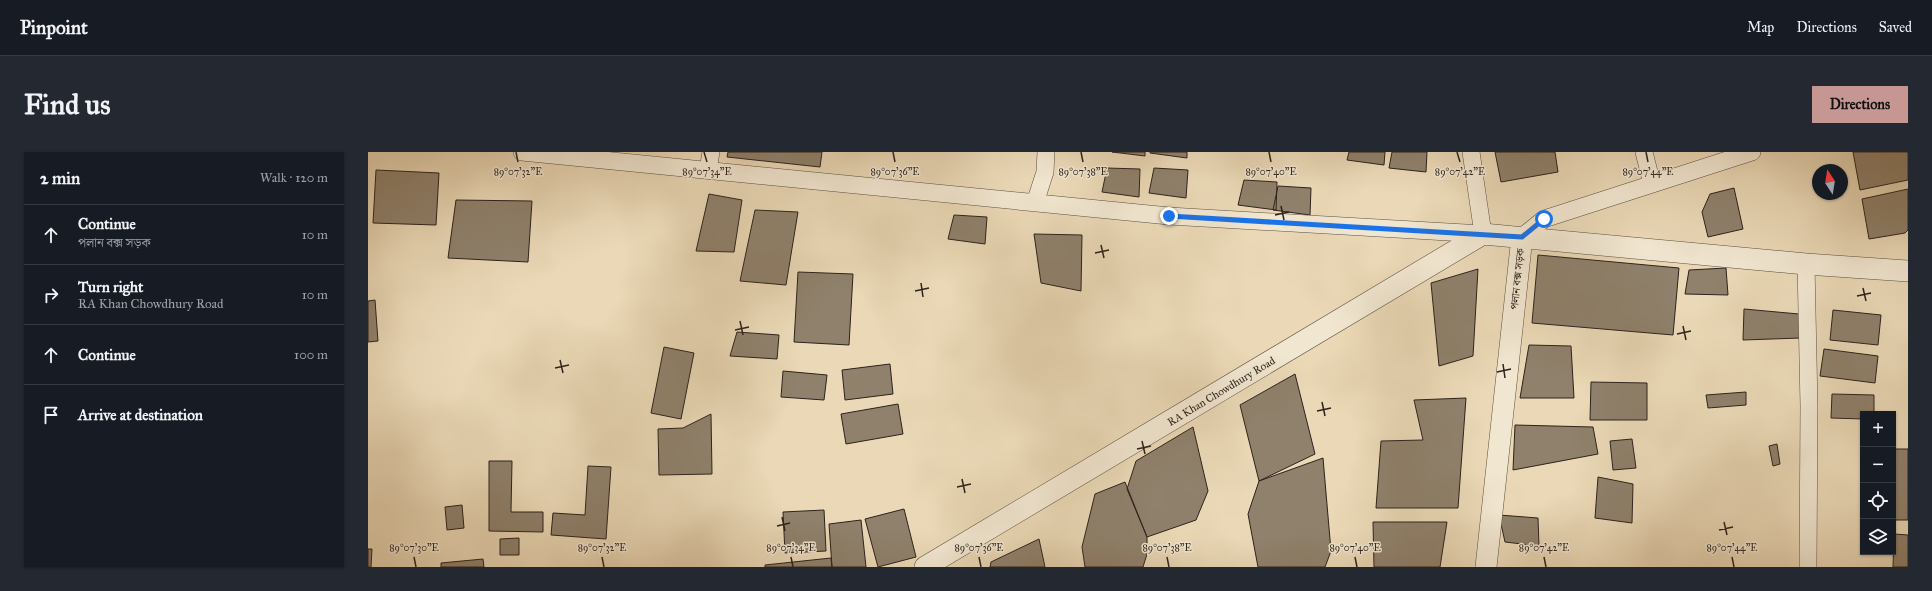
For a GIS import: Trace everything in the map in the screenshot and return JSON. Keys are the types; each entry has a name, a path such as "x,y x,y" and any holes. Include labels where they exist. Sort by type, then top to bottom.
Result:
{"street":[{"path":"522,152 1169,216 1483,234 1806,264 1908,271"},
{"path":"708,170 711,152"},
{"path":"1035,202 1045,172 1046,152"},
{"path":"1471,152 1483,234"},
{"path":"1644,152 1652,184"},
{"name":"পলান বক্স সড়ক","path":"1486,567 1522,237 1544,219 1752,152"},
{"name":"RA Khan Chowdhury Road","path":"925,567 1483,234"},
{"path":"1806,264 1809,406 1808,567"}],"building":[{"path":"728,152 822,152 820,167 727,157"},
{"path":"1112,152 1145,152 1145,156"},
{"path":"1187,152 1187,158 1150,153"},
{"path":"1349,152 1385,152 1384,165 1347,160"},
{"path":"1392,152 1427,152 1426,172 1389,168"},
{"path":"1495,152 1555,152 1558,172 1501,182"},
{"path":"1853,152 1908,152 1908,180 1860,190"},
{"path":"1107,168 1140,169 1139,197 1102,192"},
{"path":"1154,168 1188,170 1186,198 1149,193"},
{"path":"376,170 439,173 436,225 373,223"},
{"path":"1244,180 1277,182 1276,210 1238,205"},
{"path":"1278,186 1311,188 1310,215 1273,210"},
{"path":"1734,188 1743,229 1708,237 1702,212 1710,194"},
{"path":"1908,189 1908,230 1905,233 1869,239 1862,199"},
{"path":"709,194 742,200 734,252 696,251"},
{"path":"456,200 532,201 528,262 448,258"},
{"path":"755,210 798,212 786,285 740,281"},
{"path":"954,215 987,217 985,244 948,239"},
{"path":"1034,234 1082,235 1081,291 1041,283"},
{"path":"1538,255 1679,268 1673,335 1532,323"},
{"path":"1726,268 1728,295 1685,294 1689,270"},
{"path":"1478,269 1473,356 1439,366 1431,283"},
{"path":"798,272 853,274 849,345 794,342"},
{"path":"375,300 378,341 368,342 368,301"},
{"path":"1744,309 1799,314 1801,338 1743,340"},
{"path":"1833,310 1881,315 1878,345 1830,340"},
{"path":"737,332 779,335 777,359 730,356"},
{"path":"1529,345 1571,346 1574,398 1520,398"},
{"path":"664,347 694,353 681,419 651,413"},
{"path":"1824,349 1878,356 1875,383 1820,376"},
{"path":"890,364 893,394 845,400 842,370"},
{"path":"783,371 827,375 824,400 781,397"},
{"path":"1295,374 1315,454 1259,481 1240,405"},
{"path":"1591,382 1647,383 1647,420 1590,420"},
{"path":"1746,392 1746,405 1708,408 1706,395"},
{"path":"1832,394 1874,395 1874,411 1860,411 1860,419 1831,418"},
{"path":"1466,398 1458,508 1376,508 1381,441 1423,440 1414,400"},
{"path":"898,404 903,434 846,444 841,414"},
{"path":"711,414 712,474 659,475 658,429 683,428"},
{"path":"1515,425 1593,427 1598,454 1513,470"},
{"path":"1193,427 1208,491 1196,520 1147,537 1127,489 1136,461"},
{"path":"1632,439 1636,468 1613,470 1610,441"},
{"path":"1777,444 1780,464 1773,466 1769,446"},
{"path":"1896,449 1908,449 1908,520 1896,520"},
{"path":"1323,458 1331,551 1325,567 1258,567 1248,514 1259,481"},
{"path":"489,461 512,461 511,512 543,512 543,532 489,531"},
{"path":"588,466 611,467 606,539 551,535 553,513 585,515"},
{"path":"1598,477 1633,484 1632,523 1595,518"},
{"path":"1125,482 1147,537 1147,554 1143,567 1085,567 1082,547 1095,494"},
{"path":"462,505 464,528 447,530 445,507"},
{"path":"904,509 916,557 878,567 865,519"},
{"path":"824,510 826,551 785,553 783,512"},
{"path":"1499,515 1538,518 1539,546 1505,542"},
{"path":"861,520 866,567 832,567 829,524"},
{"path":"1373,522 1447,522 1440,567 1374,567"},
{"path":"1896,534 1908,535 1908,567 1893,567 1893,555 1896,555"},
{"path":"519,538 519,555 500,555 500,539"},
{"path":"1039,539 1045,567 990,567 991,562"},
{"path":"368,549 372,549 371,567 368,567"},
{"path":"831,558 832,567 765,567 765,565"},
{"path":"483,559 484,567 441,567 441,563"}],"route":[{"path":"1169,216 1522,237 1544,219"}]}
